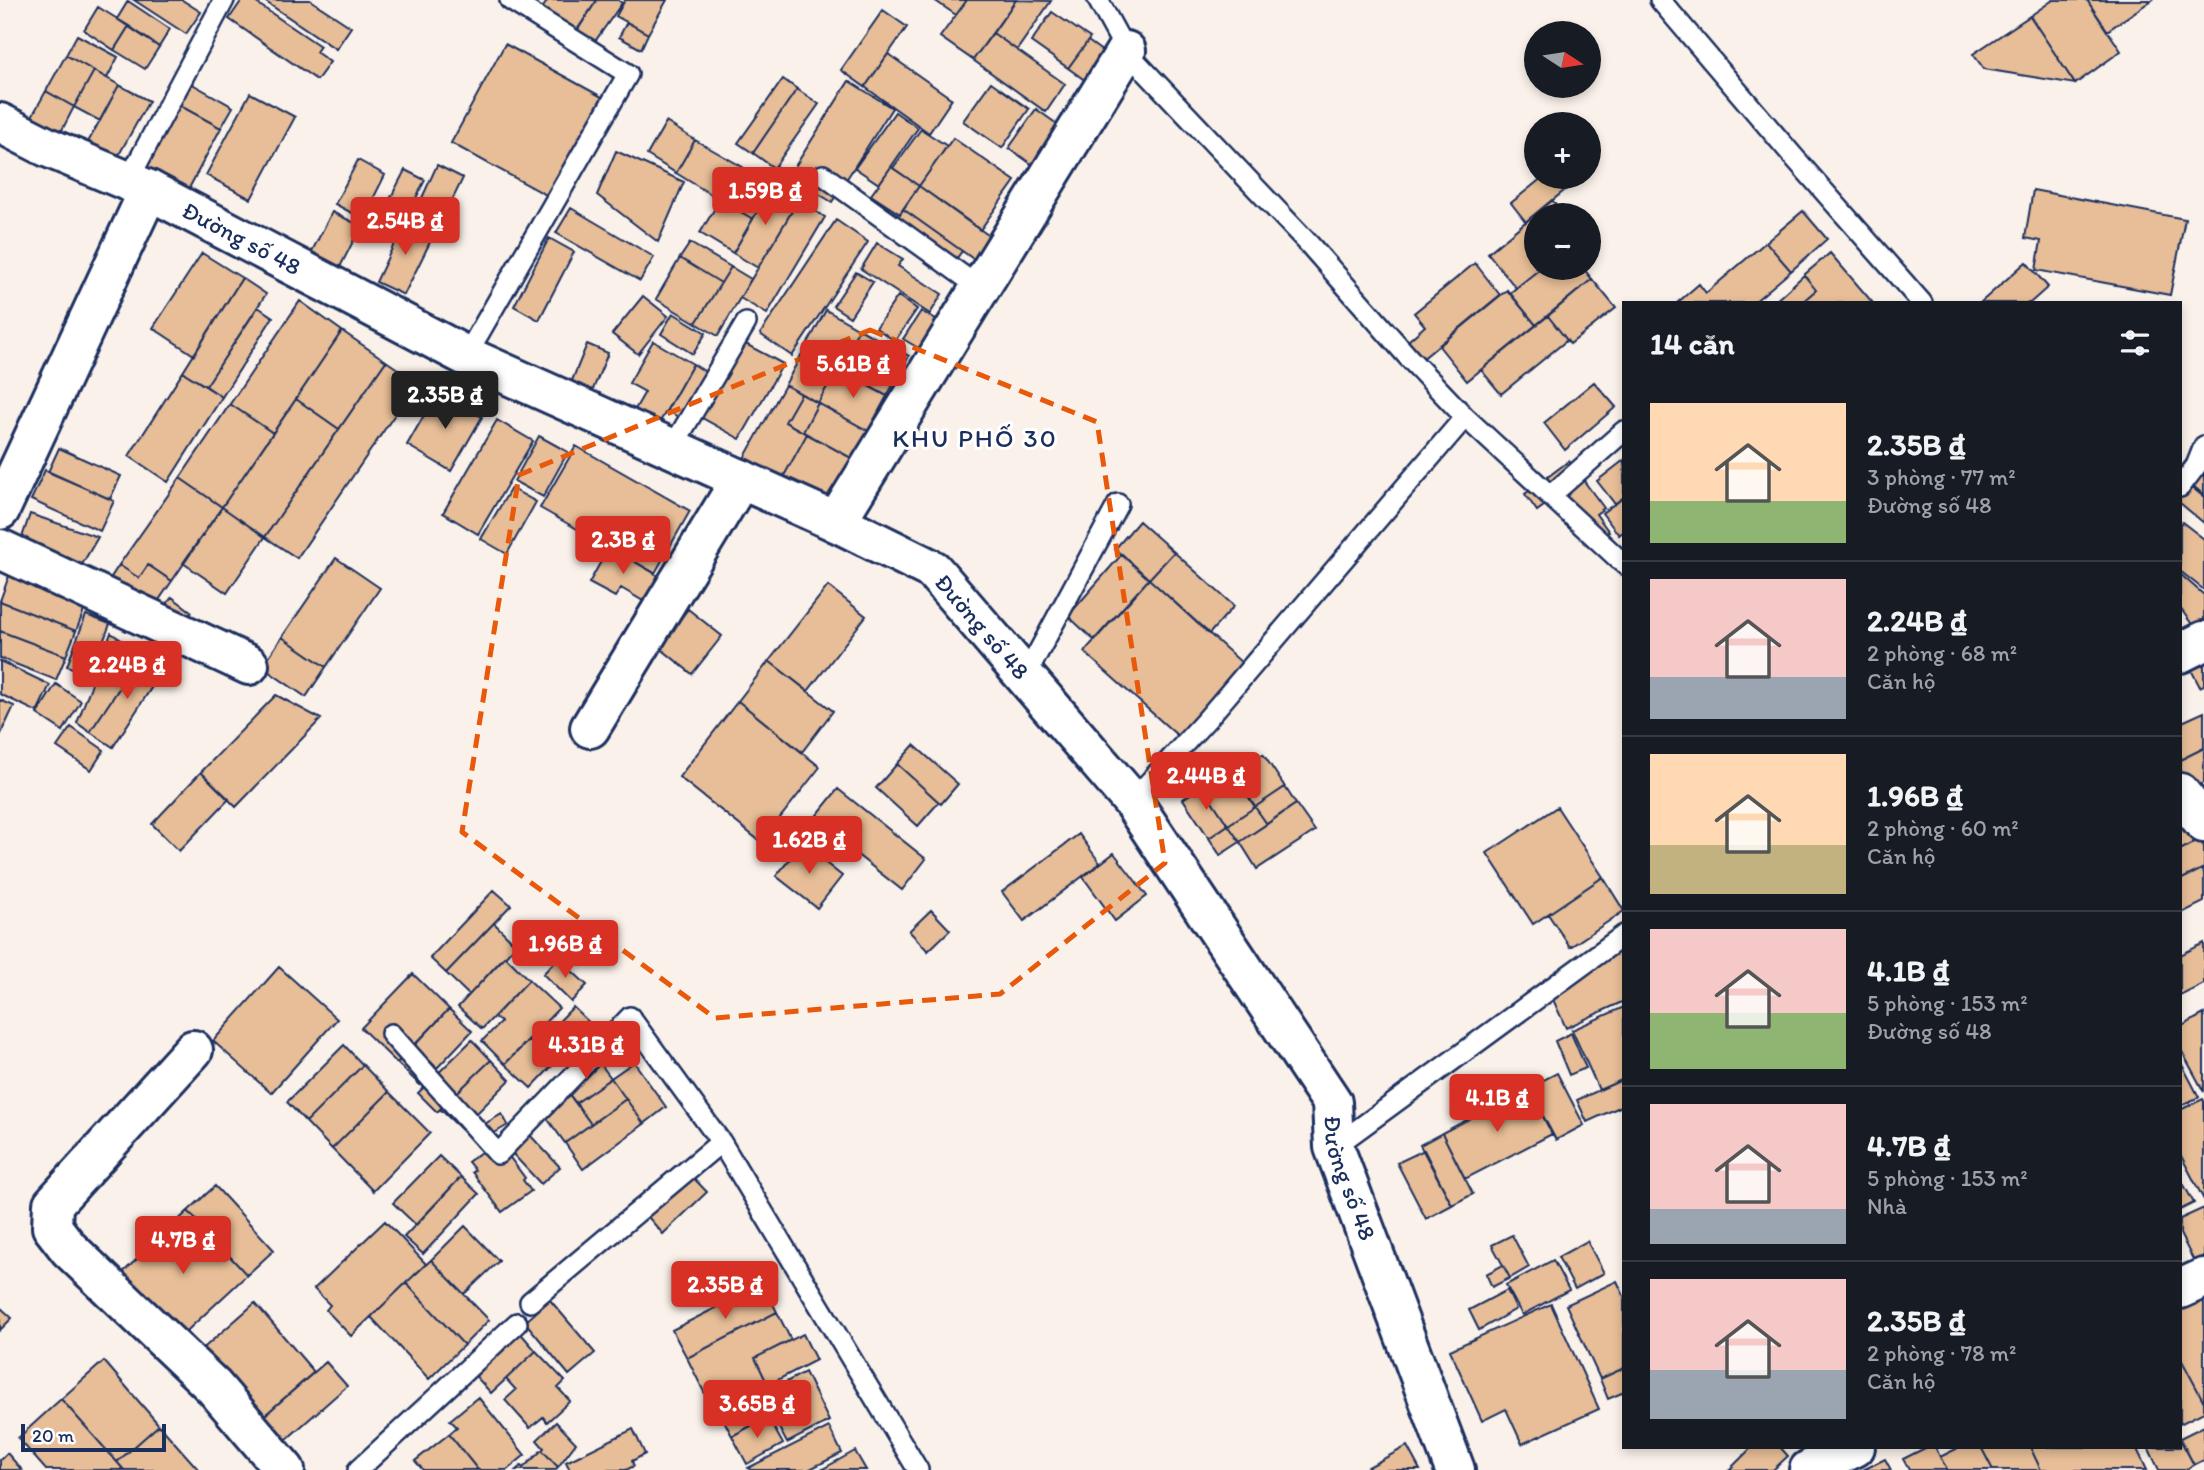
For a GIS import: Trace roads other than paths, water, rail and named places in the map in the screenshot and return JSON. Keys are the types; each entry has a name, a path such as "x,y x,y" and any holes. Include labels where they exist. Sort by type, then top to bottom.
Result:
{"street":[{"path":"836,522 1126,51"},
{"name":"Đường số 48","path":"0,123 47,147 139,186 466,356 836,522 933,570 1132,801 1332,1102 1334,1147 1455,1470"},
{"path":"0,510 139,186"},
{"path":"590,728 741,479"},
{"path":"0,549 249,665"},
{"path":"2182,652 2204,641"},
{"path":"2182,796 2204,823"},
{"path":"193,1050 53,1204 52,1227 69,1249 214,1387 285,1470"},
{"path":"2182,1288 2204,1278"},
{"path":"1809,1470 1851,1449"}],"lane":[{"path":"139,186 224,0"},
{"path":"466,356 628,74 510,0"},
{"path":"1098,0 1126,51 1309,244 1409,358 1465,417 1622,562"},
{"path":"1660,0 1921,301"},
{"path":"823,175 979,288"},
{"path":"672,448 746,323"},
{"path":"1132,801 1207,719 1465,417"},
{"path":"1550,496 1622,433"},
{"path":"2182,484 2196,466 2204,446"},
{"path":"1026,675 1118,504"},
{"path":"1334,1147 1622,936"},
{"path":"391,1034 498,1154 630,1017 721,1142 918,1470"},
{"path":"530,1302 721,1142"},
{"path":"358,1470 517,1323"}],"district":[{"name":"KHU PHỐ 30","path":"975,438"}]}
